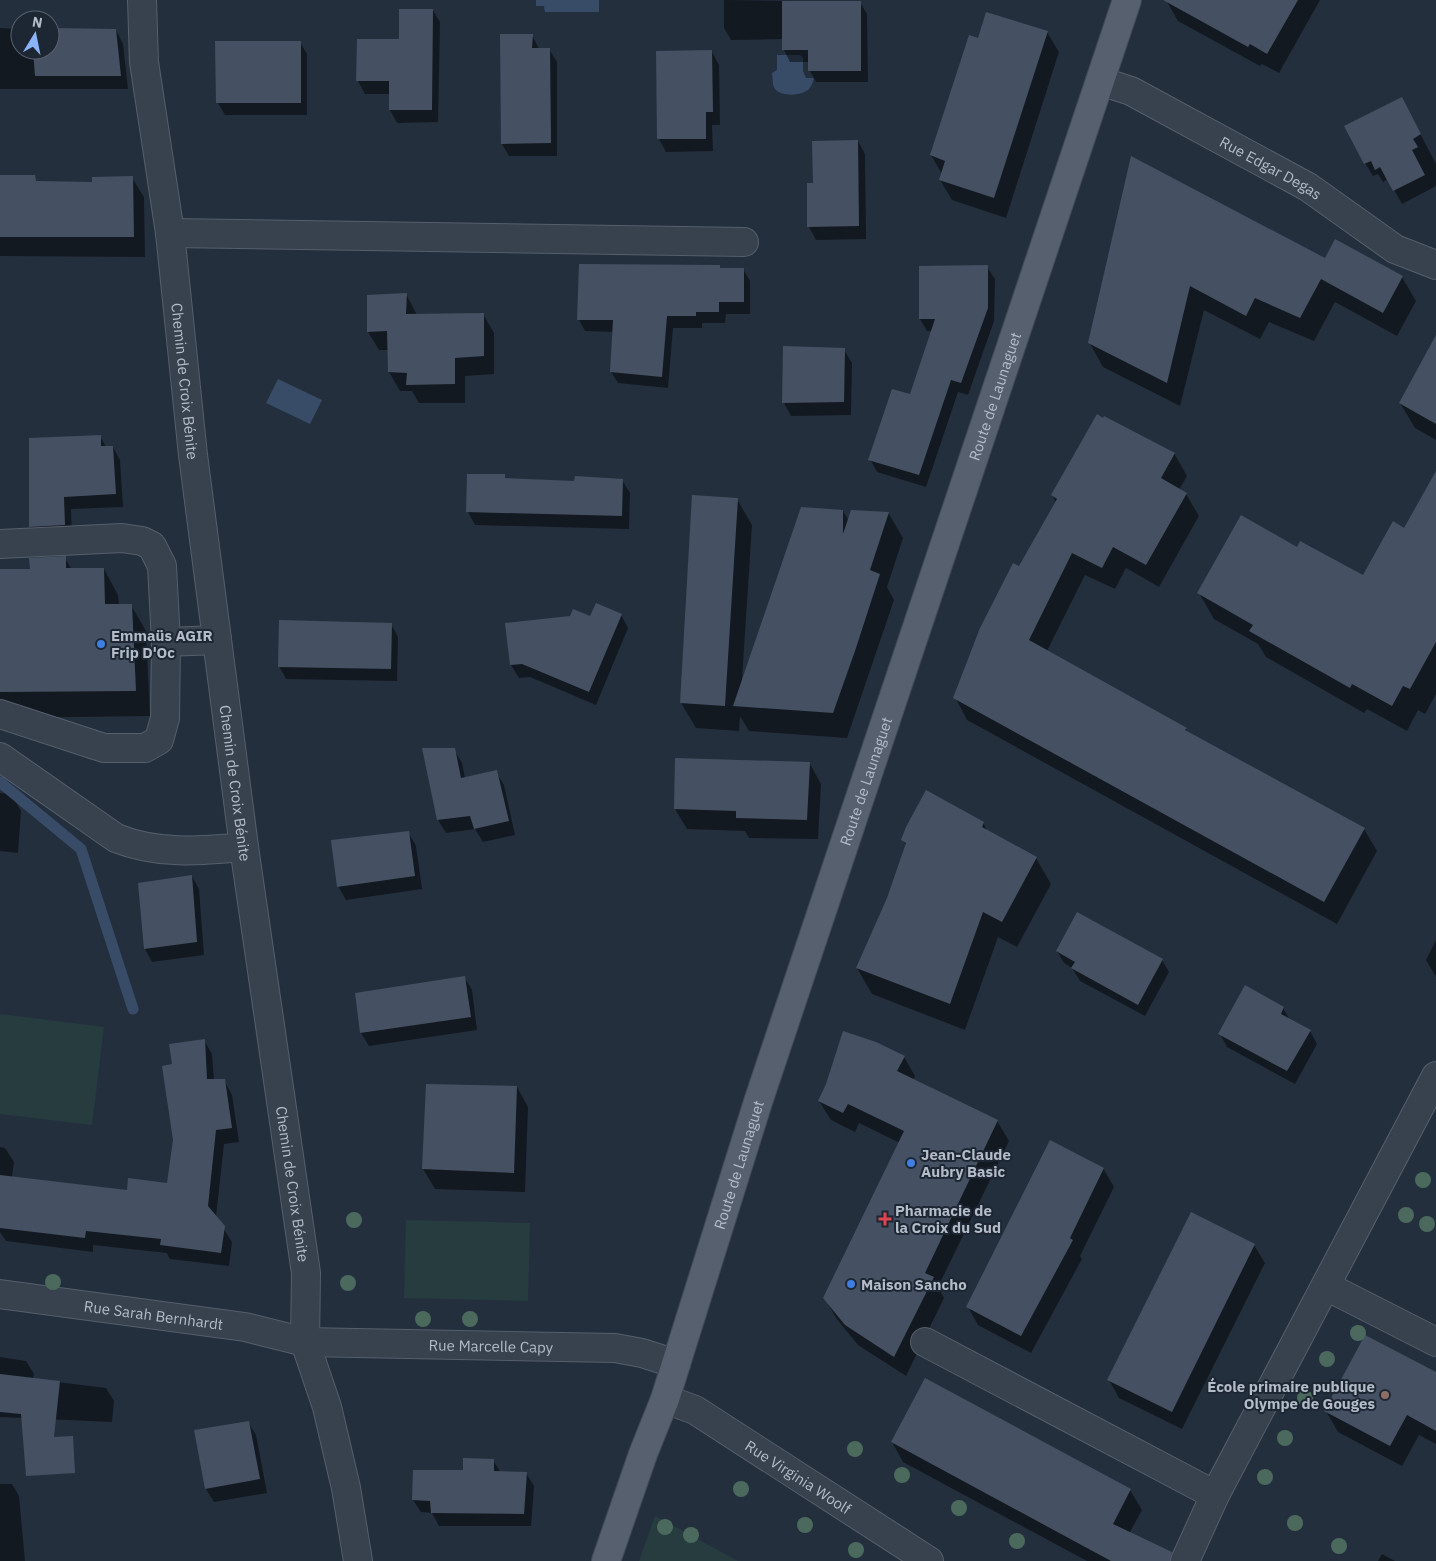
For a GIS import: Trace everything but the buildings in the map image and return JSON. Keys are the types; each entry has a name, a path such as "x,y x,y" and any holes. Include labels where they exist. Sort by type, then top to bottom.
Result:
{"main road":[{"name":"Route de Launaguet","path":"606,1561 643,1454 665,1400 758,1102 1127,0"}],"street":[{"name":"Chemin de Croix Bénite","path":"142,0 144,62 170,233 193,455 244,847 306,1273 305,1342 327,1407 346,1488 358,1561"},
{"name":"Rue Edgar Degas","path":"1100,81 1131,91 1300,183 1394,249 1436,265"},
{"path":"170,233 744,242"},
{"path":"0,544 122,538 142,541 152,546 162,566 166,642 165,718 159,740 145,748 104,748 0,714"},
{"path":"166,642 217,640"},
{"path":"0,757 116,838 129,843 190,852 244,847"},
{"path":"1185,1561 1215,1495 1436,1076"},
{"path":"1326,1286 1436,1342"},
{"name":"Rue Sarah Bernhardt","path":"0,1294 245,1327 305,1342"},
{"name":"Rue Marcelle Capy","path":"305,1342 615,1348 642,1353 676,1364"},
{"path":"926,1342 1215,1495"},
{"name":"Rue Virginia Woolf","path":"665,1400 695,1410 929,1561"}],"green space":[{"path":"0,1014 104,1027 92,1125 0,1114"},
{"path":"406,1220 530,1223 528,1301 404,1298"},
{"path":"655,1516 738,1561 639,1561"}],"water":[{"path":"536,0 599,0 599,12 545,12 544,6 536,6"},
{"path":"777,55 800,55 803,58 803,71 806,78 814,78 809,89 792,95 778,92 775,89 772,73 777,70"},
{"path":"278,379 322,400 310,424 266,403"}],"waterway":[{"path":"0,782 81,849 133,1009"}],"place":[{"name":"Emmaüs AGIR Frip D'Oc","path":"101,644"},
{"name":"Jean-Claude Aubry Basic","path":"911,1163"},
{"name":"Pharmacie de la Croix du Sud","path":"885,1219"},
{"name":"Maison Sancho","path":"851,1284"},
{"name":"École primaire publique Olympe de Gouges","path":"1385,1395"}]}
